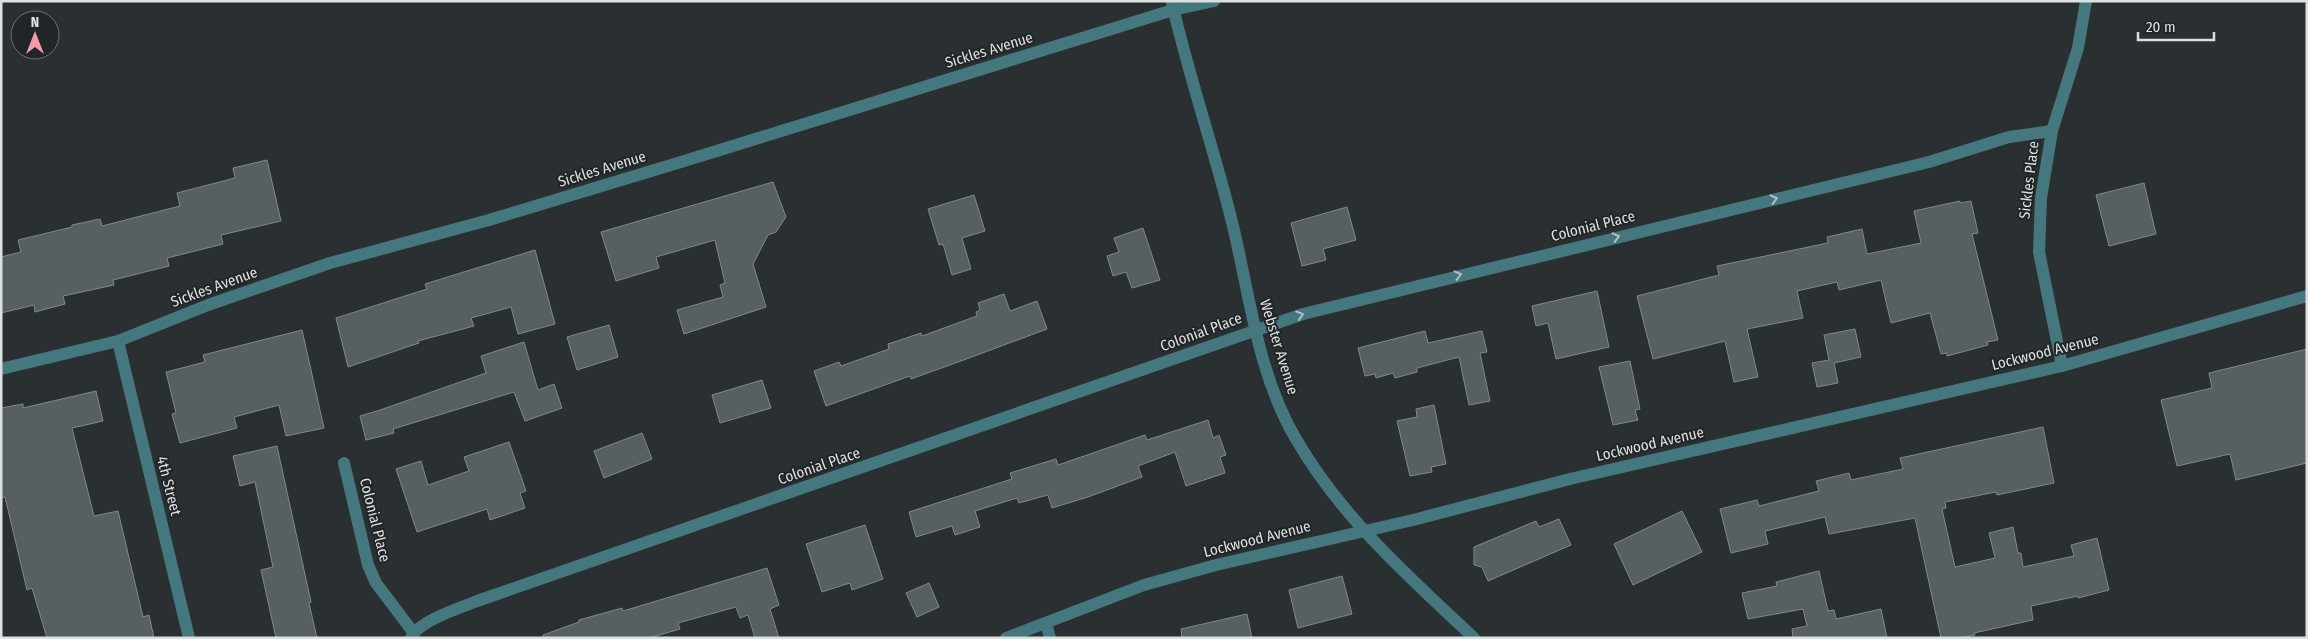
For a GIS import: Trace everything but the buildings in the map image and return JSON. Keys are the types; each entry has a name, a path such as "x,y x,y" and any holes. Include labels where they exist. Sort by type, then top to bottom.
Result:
{"street":[{"name":"Sickles Avenue","path":"1,368 118,341 208,305 330,263 489,220 653,170 1172,5 1214,1"},
{"name":"Sickles Place","path":"2062,366 2039,252 2041,198 2052,131 2078,48 2086,1"},
{"name":"Webster Avenue","path":"1172,5 1232,222 1254,330 1283,416 1296,440 1338,503 1400,568 1474,638"},
{"name":"Colonial Place","path":"344,463 368,565 376,583 412,635 438,617 477,601 1254,330 1331,307 1929,162 2009,137 2052,131"},
{"name":"Lockwood Avenue","path":"1006,638 1144,585 1216,565 1364,531 1570,479 2062,366 2307,296"},
{"name":"4th Street","path":"118,341 189,638"},
{"path":"1046,623 1050,638"}]}
